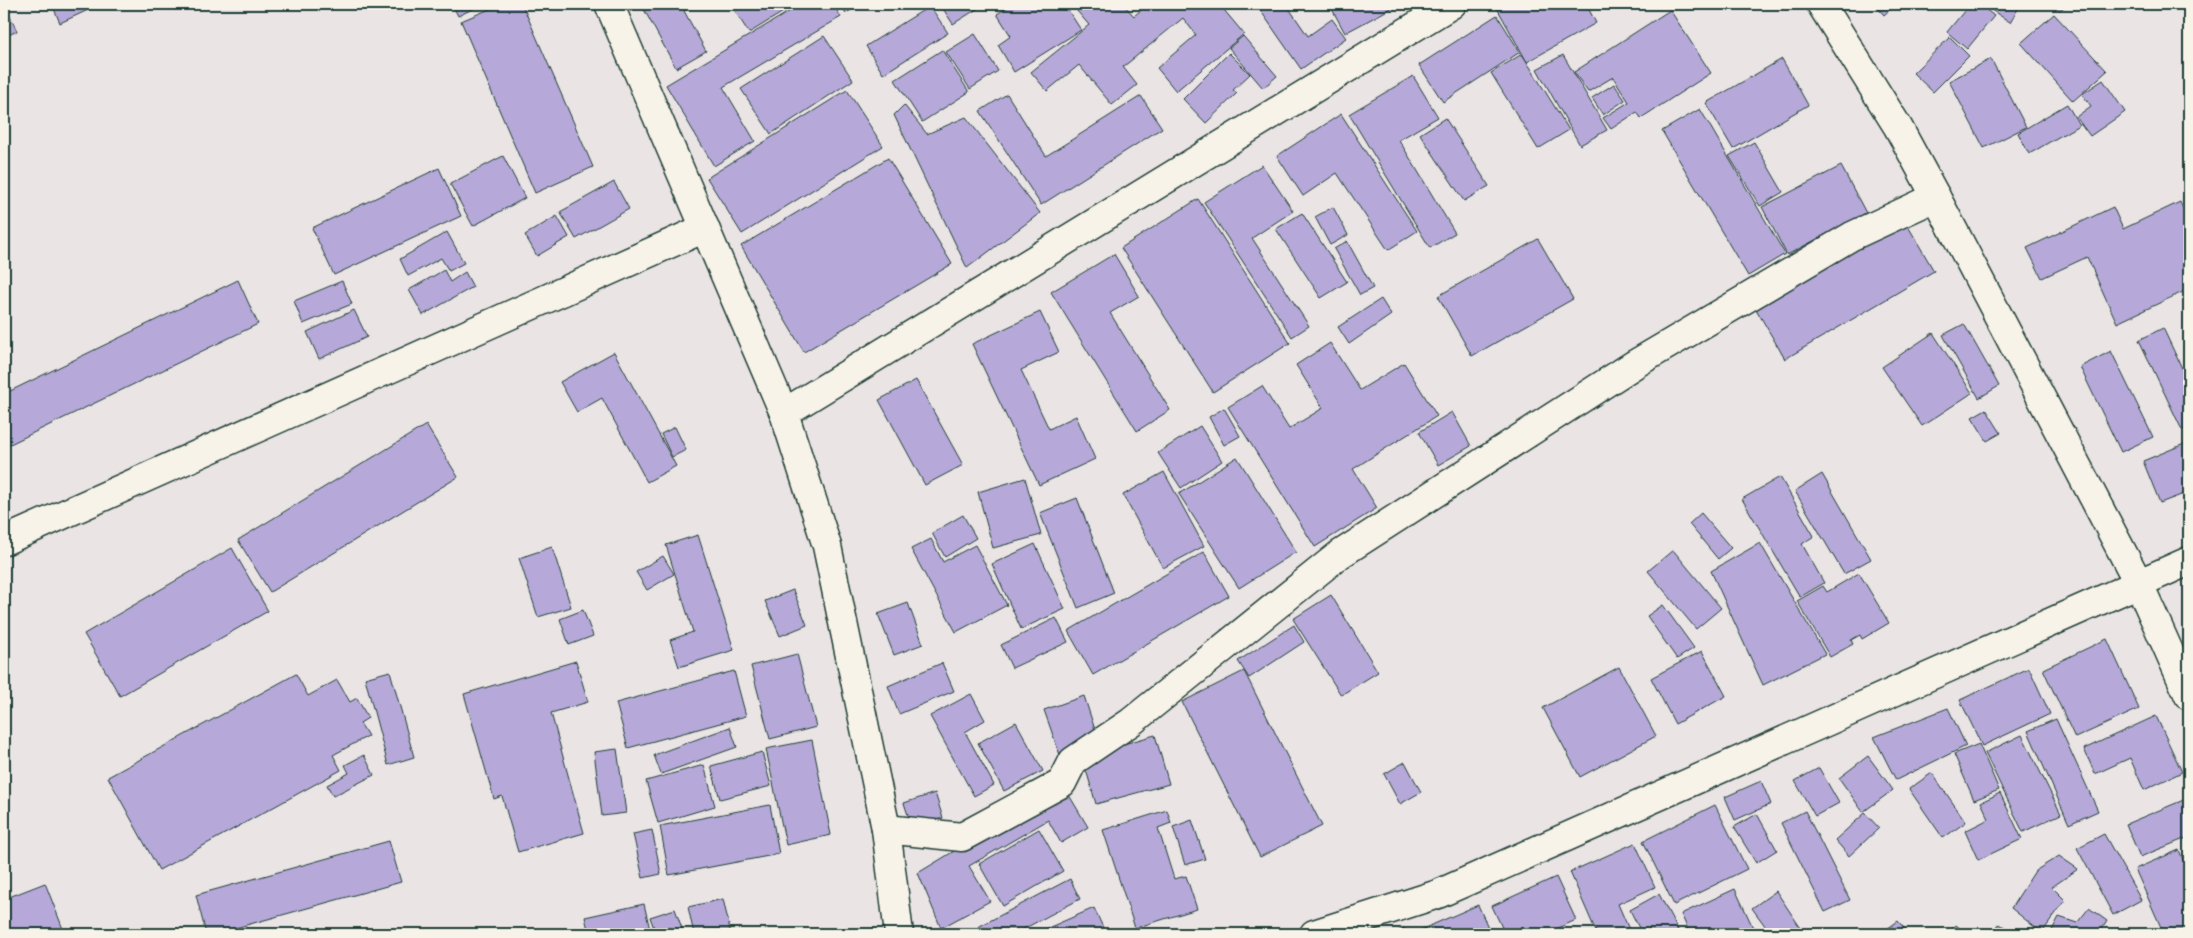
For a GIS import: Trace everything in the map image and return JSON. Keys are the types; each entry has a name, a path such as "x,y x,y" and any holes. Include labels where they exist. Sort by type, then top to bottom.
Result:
{"street":[{"path":"609,4 784,414 827,546 886,829 899,934"},
{"path":"784,414 1452,4"},
{"path":"1821,4 1898,127 1936,197 2139,584 2189,696"},
{"path":"886,829 962,837 1062,783 1073,761 1131,722 1339,555 1635,364 1852,236 1936,197"},
{"path":"4,541 705,228"},
{"path":"1314,934 1438,894 2189,561"}],"building":[{"path":"4,4 17,31 4,37"},
{"path":"52,4 101,4 60,23"},
{"path":"452,4 483,4 458,16"},
{"path":"502,4 522,4 593,167 535,193 461,21"},
{"path":"641,4 696,4 684,11 706,51 676,68"},
{"path":"740,4 796,4 749,33 733,8"},
{"path":"802,4 833,4 841,17 723,87 755,141 714,166 666,85"},
{"path":"840,4 862,4 846,13"},
{"path":"912,4 926,4 916,10"},
{"path":"940,4 985,4 953,24"},
{"path":"1012,4 1064,4 1081,30 1014,72 998,45 1011,36 997,14"},
{"path":"1071,4 1123,4 1134,16 1148,4 1219,4 1244,34 1176,91 1157,68 1196,35 1183,18 1123,67 1137,85 1112,105 1079,65 1047,91 1031,72 1089,25"},
{"path":"1263,4 1286,4 1308,36 1332,19 1346,38 1301,69 1258,7"},
{"path":"1341,4 1399,4 1345,33 1332,9"},
{"path":"1506,4 1586,4 1596,23 1527,62 1497,8"},
{"path":"1874,4 1896,4 1884,15"},
{"path":"1970,4 1979,4 1994,16 1967,49 1947,32"},
{"path":"1982,4 2021,4 2010,22"},
{"path":"2052,4 2068,4 2060,10"},
{"path":"930,6 948,33 883,74 866,46"},
{"path":"1670,10 1711,73 1641,118 1637,112 1611,129 1603,118 1629,102 1613,77 1588,92 1574,72"},
{"path":"2054,14 2107,71 2073,101 2021,43"},
{"path":"1497,15 1520,52 1443,102 1419,65"},
{"path":"975,34 998,71 970,89 946,52"},
{"path":"824,36 853,80 771,134 741,89"},
{"path":"1243,36 1277,76 1263,88 1229,48"},
{"path":"1950,37 1969,56 1933,92 1913,73"},
{"path":"942,50 969,92 922,122 895,80"},
{"path":"1229,53 1250,74 1233,90 1237,93 1206,123 1183,99"},
{"path":"1522,54 1569,130 1538,149 1491,73"},
{"path":"1563,55 1607,130 1580,145 1537,69"},
{"path":"1782,59 1808,105 1733,149 1706,103"},
{"path":"1991,59 2026,127 1984,148 1949,81"},
{"path":"1413,76 1438,117 1399,140 1455,233 1430,248 1349,114"},
{"path":"2103,80 2125,112 2090,136 2076,117 2091,106 2082,94"},
{"path":"1614,84 1625,100 1603,115 1592,98"},
{"path":"847,90 883,146 742,234 707,178"},
{"path":"1007,94 1046,156 1141,96 1162,128 1041,205 980,111"},
{"path":"2067,104 2079,125 2029,154 2018,133"},
{"path":"904,105 927,134 966,117 1040,213 967,268 894,115"},
{"path":"1700,109 1785,254 1748,276 1662,131"},
{"path":"1341,114 1417,231 1388,250 1337,173 1303,196 1277,156"},
{"path":"1445,118 1489,186 1464,201 1420,134"},
{"path":"1754,142 1783,192 1760,206 1729,156"},
{"path":"503,156 525,198 473,226 450,184"},
{"path":"888,158 952,264 804,352 741,246"},
{"path":"1262,165 1293,211 1252,238 1309,326 1292,337 1204,202"},
{"path":"1841,166 1866,213 1787,255 1762,207"},
{"path":"439,168 461,216 334,275 312,228"},
{"path":"614,182 629,209 576,239 560,212"},
{"path":"1198,199 1290,343 1213,392 1121,248"},
{"path":"2180,202 2189,221 2189,289 2117,323 2087,257 2042,278 2027,248 2113,207 2123,229"},
{"path":"1333,207 1348,235 1330,245 1315,217"},
{"path":"1302,213 1347,282 1321,298 1276,229"},
{"path":"557,216 569,237 537,256 525,235"},
{"path":"1905,221 1934,271 1785,359 1756,309"},
{"path":"447,232 464,263 449,271 441,258 408,276 400,259"},
{"path":"1538,239 1573,299 1472,356 1438,296"},
{"path":"1347,241 1373,288 1360,295 1334,249"},
{"path":"1114,254 1139,296 1110,313 1170,410 1137,431 1051,292"},
{"path":"444,270 450,282 465,272 473,287 423,315 409,290"},
{"path":"238,280 258,324 4,447 4,394"},
{"path":"342,281 352,304 303,324 294,301"},
{"path":"1381,299 1391,315 1349,344 1338,327"},
{"path":"354,310 367,337 319,359 307,332"},
{"path":"1040,312 1059,352 1021,370 1049,429 1076,416 1095,459 1039,485 972,344"},
{"path":"1964,324 1999,386 1979,398 1943,335"},
{"path":"2163,328 2189,383 2189,426 2182,430 2139,340"},
{"path":"1933,333 1972,393 1922,426 1882,367"},
{"path":"1330,343 1360,390 1404,363 1437,416 1353,469 1377,508 1315,547 1228,407 1262,386 1289,429 1323,408 1296,365"},
{"path":"2111,351 2153,437 2121,452 2080,367"},
{"path":"614,352 676,466 647,482 602,398 577,412 560,382"},
{"path":"916,380 963,465 925,485 879,400"},
{"path":"1224,408 1240,436 1224,445 1209,417"},
{"path":"1986,409 2001,433 1987,441 1972,417"},
{"path":"1452,412 1471,446 1438,465 1419,432"},
{"path":"426,425 458,477 270,592 238,540"},
{"path":"1200,426 1222,461 1181,488 1158,453"},
{"path":"675,427 686,450 672,457 661,434"},
{"path":"2189,442 2189,492 2160,503 2143,461"},
{"path":"1237,457 1296,552 1239,588 1179,494"},
{"path":"1164,472 1204,546 1163,568 1123,495"},
{"path":"1822,474 1871,559 1844,574 1795,491"},
{"path":"1780,477 1814,536 1802,544 1824,583 1800,597 1742,499"},
{"path":"1025,478 1041,535 993,548 978,492"},
{"path":"1077,498 1114,593 1078,608 1040,513"},
{"path":"1701,513 1731,548 1718,559 1689,524"},
{"path":"963,515 976,538 945,557 932,533"},
{"path":"698,535 734,650 679,667 670,640 693,632 666,545"},
{"path":"931,539 943,562 975,545 1007,605 956,632 911,549"},
{"path":"1760,543 1825,654 1763,685 1711,571"},
{"path":"1035,544 1065,609 1021,629 992,564"},
{"path":"552,547 571,607 538,617 519,558"},
{"path":"232,548 268,611 120,696 84,634"},
{"path":"1673,550 1721,608 1696,629 1648,571"},
{"path":"1204,552 1229,596 1093,675 1068,631"},
{"path":"663,556 674,574 647,590 636,572"},
{"path":"1859,573 1889,623 1862,639 1860,635 1851,640 1853,644 1830,657 1797,601 1823,586 1827,592"},
{"path":"793,590 807,625 780,636 765,601"},
{"path":"1331,595 1378,672 1341,695 1293,619"},
{"path":"908,603 923,644 894,655 878,614"},
{"path":"1663,605 1694,648 1677,659 1647,616"},
{"path":"583,610 593,636 569,645 560,619"},
{"path":"1056,618 1068,642 1012,668 1001,645"},
{"path":"1294,625 1304,642 1249,678 1238,661"},
{"path":"2107,639 2139,709 2075,738 2043,669"},
{"path":"1702,651 1726,696 1675,724 1651,678"},
{"path":"797,654 816,727 770,739 751,666"},
{"path":"576,661 588,702 551,713 584,833 518,852 502,796 494,799 464,694"},
{"path":"942,663 954,691 899,714 888,686"},
{"path":"1619,667 1656,736 1580,777 1543,708"},
{"path":"2029,668 2050,714 1982,746 1960,700"},
{"path":"390,671 414,757 388,765 365,678"},
{"path":"734,671 746,716 628,748 616,703"},
{"path":"1244,671 1322,826 1260,857 1182,702"},
{"path":"296,674 308,696 337,680 350,702 357,698 368,718 360,723 368,736 333,755 341,770 159,870 108,777"},
{"path":"971,694 985,720 965,732 994,785 974,796 930,716"},
{"path":"1084,696 1099,742 1060,755 1044,710"},
{"path":"1948,708 1966,746 1896,780 1874,737"},
{"path":"2156,716 2182,772 2144,790 2130,758 2095,774 2084,749"},
{"path":"2056,719 2098,811 2069,824 2028,731"},
{"path":"1016,722 1043,771 1004,791 978,743"},
{"path":"730,727 737,747 661,774 654,755"},
{"path":"1155,735 1169,784 1096,804 1082,756"},
{"path":"2022,735 2061,814 2023,832 1985,753"},
{"path":"812,740 831,835 786,845 766,749"},
{"path":"1979,744 1999,790 1974,800 1954,754"},
{"path":"617,749 626,813 602,816 594,752"},
{"path":"762,752 771,786 720,799 711,766"},
{"path":"364,755 374,775 333,796 327,785 349,773 345,765"},
{"path":"1868,756 1893,790 1863,812 1839,778"},
{"path":"1405,762 1421,792 1400,804 1384,774"},
{"path":"704,765 715,806 658,823 646,781"},
{"path":"1819,768 1839,803 1815,816 1795,781"},
{"path":"1932,773 1966,822 1943,838 1909,789"},
{"path":"1761,781 1771,804 1735,820 1725,797"},
{"path":"1063,785 1088,827 1061,843 1048,820 969,866 990,901 941,928 918,873"},
{"path":"935,793 943,818 912,827 904,803"},
{"path":"2000,793 2022,839 1978,860 1965,831 1989,819 1981,802"},
{"path":"2186,799 2189,807 2189,837 2140,857 2126,824"},
{"path":"770,805 779,854 669,875 660,826"},
{"path":"1715,805 1747,869 1674,905 1643,841"},
{"path":"1167,810 1171,823 1158,828 1174,879 1186,876 1197,909 1135,928 1103,830"},
{"path":"1805,811 1850,900 1825,912 1781,823"},
{"path":"1865,813 1879,828 1849,856 1835,840"},
{"path":"1757,814 1777,850 1756,863 1734,827"},
{"path":"1192,820 1205,859 1185,865 1173,827"},
{"path":"1039,829 1063,871 1003,906 979,864"},
{"path":"652,830 661,874 643,878 633,834"},
{"path":"2104,834 2141,900 2113,915 2077,848"},
{"path":"389,841 401,882 214,934 206,934 196,895"},
{"path":"1635,843 1655,887 1618,904 1631,934 1597,934 1570,872"},
{"path":"2179,850 2189,874 2189,934 2164,934 2135,869"},
{"path":"2059,856 2078,869 2052,887 2065,900 2042,933 2011,908 2035,871"},
{"path":"1556,877 1576,920 1545,934 1505,934 1492,906"},
{"path":"1070,879 1080,899 1014,934 981,934 978,927"},
{"path":"45,883 65,934 4,934 4,899"},
{"path":"1735,889 1756,934 1690,934 1681,914"},
{"path":"1776,891 1800,927 1789,934 1771,934 1752,908"},
{"path":"1659,894 1680,934 1642,934 1630,910"},
{"path":"723,899 731,934 694,934 688,907"},
{"path":"644,904 651,934 589,934 585,917"},
{"path":"1478,905 1491,934 1411,934"},
{"path":"1094,908 1106,934 1034,934"},
{"path":"2089,908 2107,921 2099,934 2050,934 2059,917 2077,923"},
{"path":"675,909 684,934 656,934 650,917"},
{"path":"1898,921 1909,934 1880,934"},
{"path":"1999,924 2019,934 1993,934"},
{"path":"1956,925 1967,934 1948,934"},
{"path":"1404,928 1407,934 1393,934"}]}
